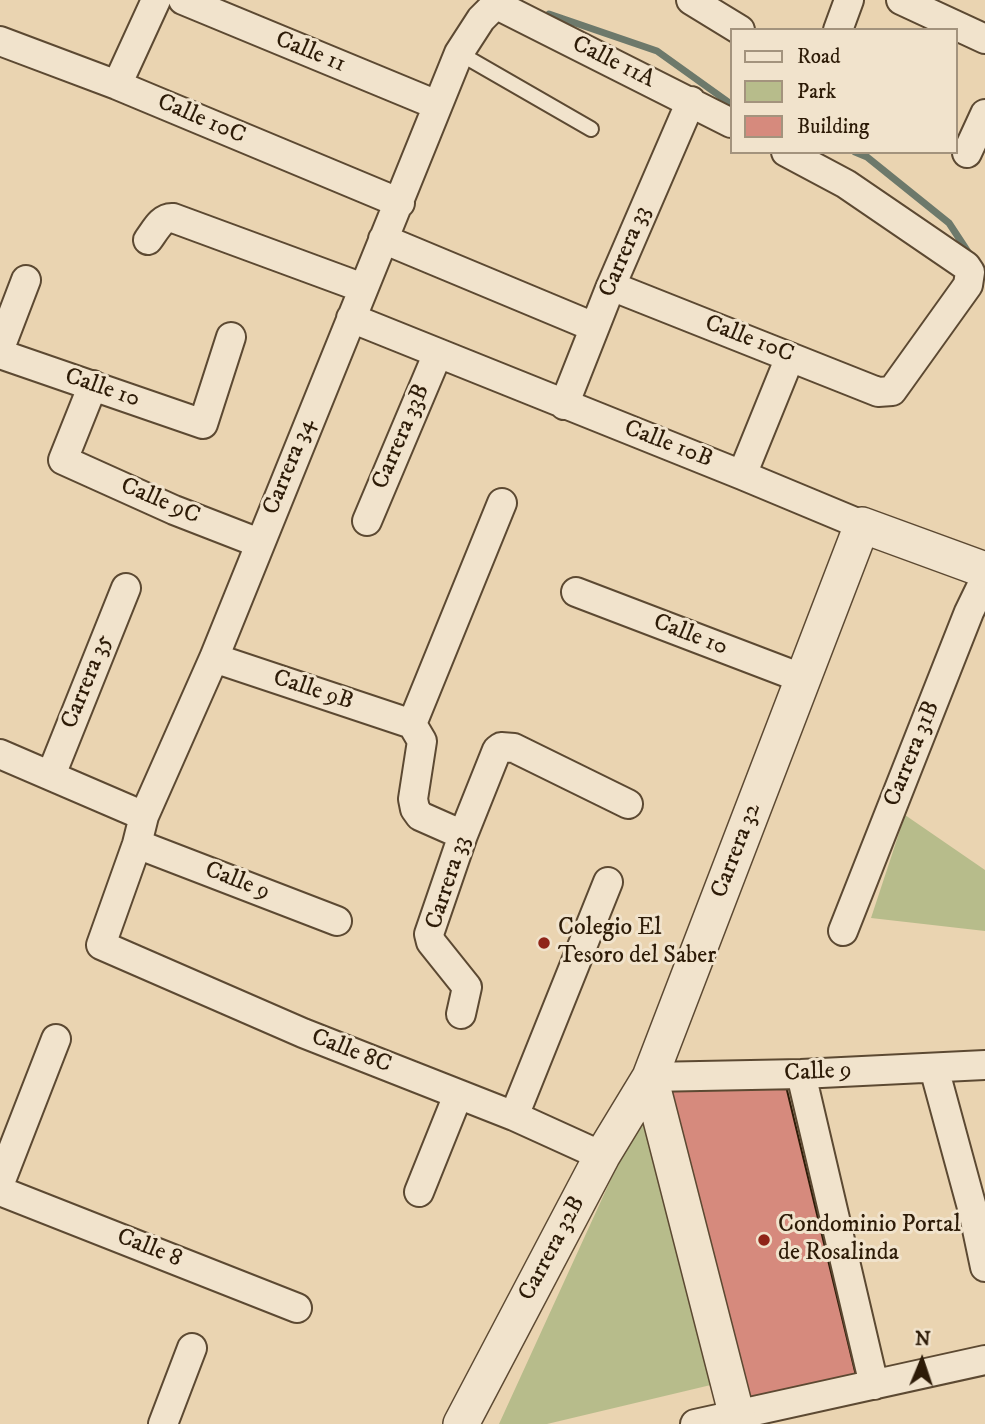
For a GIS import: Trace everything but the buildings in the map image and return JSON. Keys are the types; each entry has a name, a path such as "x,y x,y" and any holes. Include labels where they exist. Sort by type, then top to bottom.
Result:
{"street":[{"path":"117,85 156,0"},
{"name":"Calle 11","path":"183,0 437,105"},
{"path":"839,28 849,0"},
{"path":"901,0 985,39"},
{"name":"Carrera 34","path":"101,945 137,844 144,816 214,659 363,288 400,203 437,105 469,35 497,2"},
{"name":"Calle 11A","path":"497,2 730,122"},
{"path":"696,2 737,28"},
{"name":"Calle 10C","path":"0,41 117,85 400,203"},
{"name":"Carrera 33","path":"564,405 611,286 691,101"},
{"name":"Calle 10C","path":"611,286 878,392 892,391 968,285 970,272 966,266 846,184 790,154"},
{"path":"148,240 162,222 173,218 363,288"},
{"path":"383,239 594,327"},
{"path":"0,348 26,281"},
{"name":"Calle 10B","path":"351,318 862,525 985,570"},
{"name":"Calle 10","path":"0,354 203,424 231,337"},
{"name":"Carrera 33B","path":"367,522 438,353"},
{"path":"742,475 790,357"},
{"name":"Calle 9C","path":"93,385 63,460 174,510 259,543"},
{"path":"463,835 420,816 415,809 413,799 422,741 412,724 502,503"},
{"name":"Carrera 32","path":"650,1077 862,525"},
{"name":"Carrera 31B","path":"843,931 969,612 985,579"},
{"name":"Carrera 35","path":"51,775 126,588"},
{"name":"Calle 10","path":"576,592 804,680"},
{"name":"Calle 9B","path":"214,659 412,724"},
{"name":"Carrera 33","path":"461,1014 467,987 431,942 429,934 463,835 497,750 501,747 514,748 628,804"},
{"path":"0,754 144,816"},
{"name":"Calle 9","path":"137,844 337,921"},
{"path":"514,1116 608,882"},
{"name":"Calle 8C","path":"101,945 303,1033 514,1116 602,1156"},
{"path":"0,1183 56,1039"},
{"name":"Calle 9","path":"650,1077 801,1074 985,1065"},
{"path":"934,1068 979,1214 985,1267"},
{"path":"801,1074 874,1385"},
{"path":"650,1077 738,1419"},
{"name":"Carrera 32B","path":"461,1424 602,1156 650,1077"},
{"path":"419,1192 458,1095"},
{"name":"Calle 8","path":"0,1191 297,1308"},
{"path":"163,1424 192,1348"},
{"path":"695,1424 738,1419 985,1360"}],"lane":[{"path":"459,53 591,129"}],"green space":[{"path":"905,815 985,870 985,931 871,918"},
{"path":"644,1107 715,1384 547,1424 499,1424"}],"waterway":[{"path":"549,14 657,51 730,103"},
{"path":"860,154 949,223 970,255"}],"place":[{"name":"Colegio El Tesoro del Saber","path":"544,943"},
{"name":"Condominio Portal de Rosalinda","path":"764,1240"}]}
